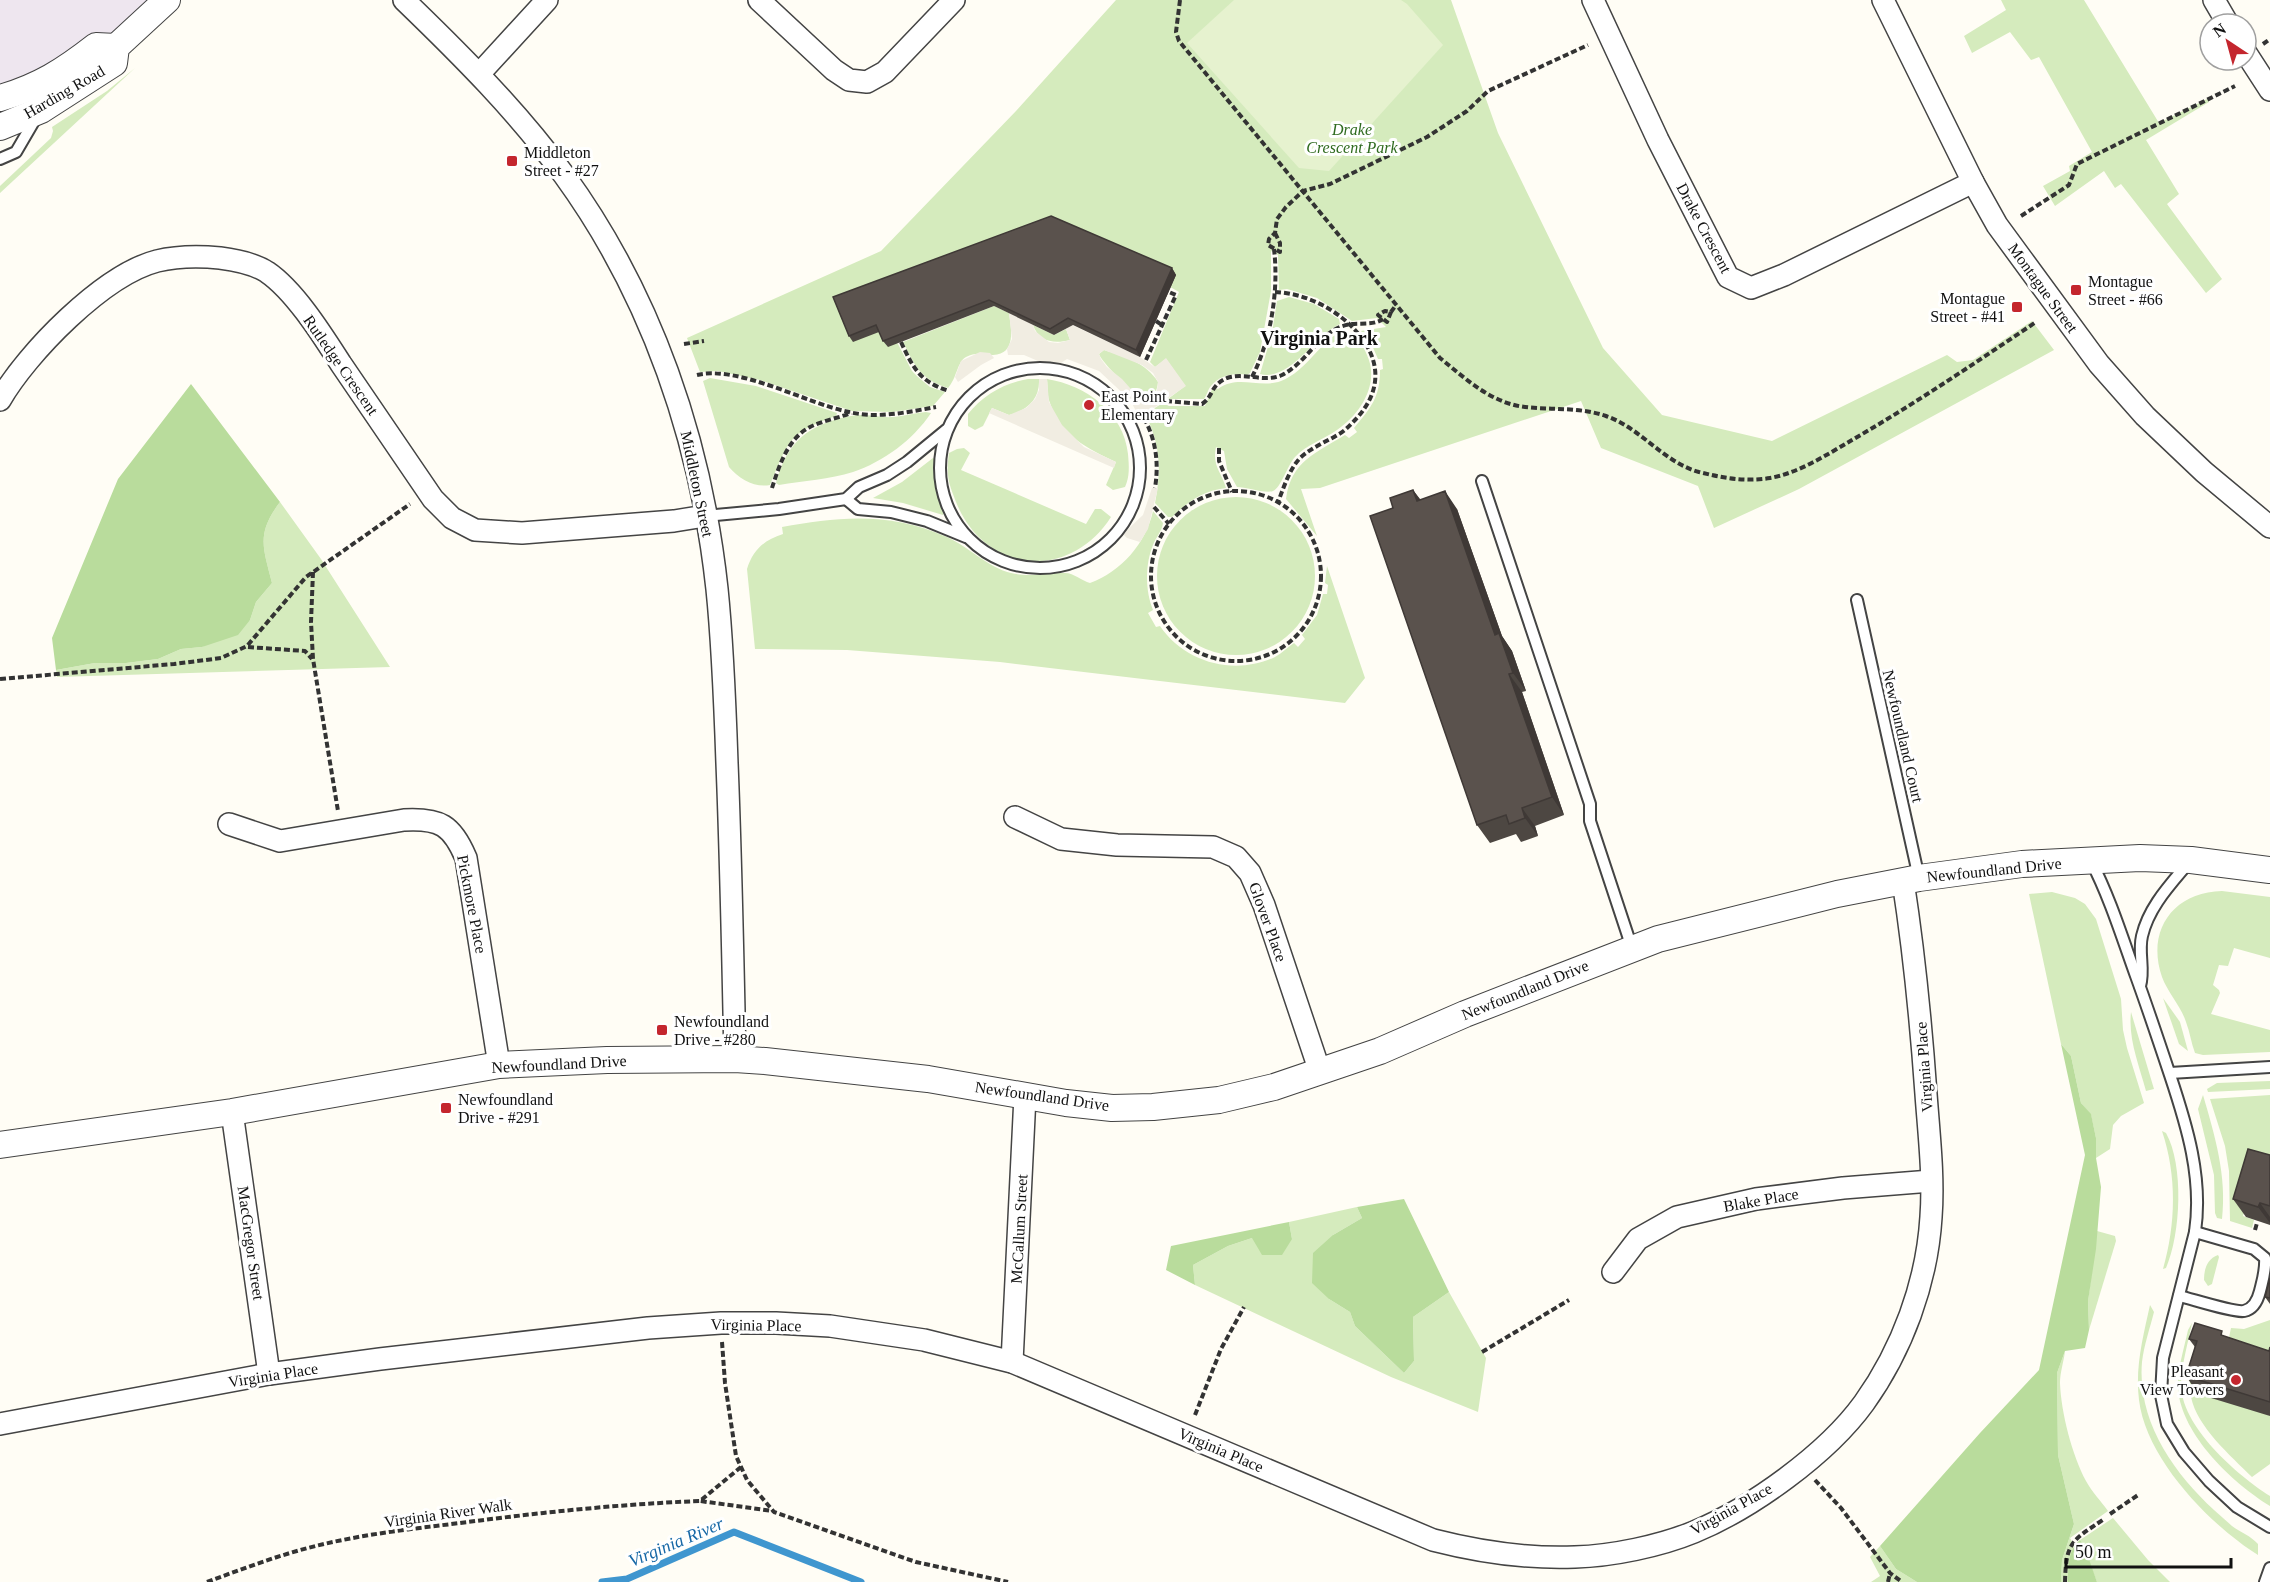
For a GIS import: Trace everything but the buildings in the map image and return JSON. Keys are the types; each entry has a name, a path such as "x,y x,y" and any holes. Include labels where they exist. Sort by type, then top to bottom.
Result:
{"street":[{"name":"Middleton Street","path":"404,0 480,74 522,122 564,176 622,271 656,339 673,384 698,472 717,587 722,646 732,895 735,1059"},
{"path":"480,74 547,0"},
{"path":"759,0 834,70 849,80 867,82 885,72 954,0"},
{"name":"Drake Crescent","path":"1593,0 1659,140 1728,277 1751,288 1784,275 1973,182"},
{"name":"Montague Street","path":"1883,0 1973,182 1997,225 2099,363 2145,416 2204,472 2270,527"},
{"name":"Harding Road","path":"0,127 41,110 114,63 116,47 158,3"},
{"name":"Harding Road","path":"0,98 57,75 96,46 116,47"},
{"path":"2258,72 2270,90"},
{"name":"Rutledge Crescent","path":"0,400 43,345 79,309 120,277 156,261 195,256 239,260 267,272 288,291 318,330 433,499 452,518 475,530 522,533 674,521 705,516"},
{"name":"Glover Place","path":"1015,817 1061,839 1117,845 1213,846 1236,857 1250,873 1264,905 1320,1072"},
{"name":"Pickmore Place","path":"229,824 280,842 405,820 425,819 439,822 451,831 466,858 499,1065"},
{"name":"Newfoundland Drive","path":"1,1140 232,1112 499,1065 607,1060 735,1059 886,1074 980,1087 1066,1103 1112,1108 1153,1107 1219,1100 1274,1087 1380,1051 1465,1014 1632,949 1741,917 1911,879 2022,864 2140,858 2191,860 2270,870"},
{"name":"Virginia Place","path":"0,1424 269,1374 648,1328 721,1323 776,1323 842,1328 924,1340 1012,1362 1433,1540 1479,1552 1523,1557 1577,1558 1637,1549 1694,1532 1750,1502 1797,1471 1829,1442 1862,1405 1887,1367 1913,1309 1925,1259 1931,1218 1931,1181 1913,944 1911,879"},
{"name":"McCallum Street","path":"1012,1362 1025,1096"},
{"name":"MacGregor Street","path":"232,1112 269,1374"},
{"name":"Blake Place","path":"1613,1272 1638,1239 1677,1217 1756,1198 1931,1181"}],"lane":[{"path":"0,159 16,152 41,110"},
{"path":"1013,370 1072,373 1087,379 1121,406 1134,426 1141,468 1138,488 1117,530 1095,552 1068,566 1039,569 1014,568 987,556 966,537 950,511 941,465 946,430 962,402 976,388 995,378 1013,370"},
{"path":"705,516 846,499 859,487 887,475 907,462 946,430"},
{"path":"1482,481 1590,804 1590,821 1632,949"},
{"path":"846,499 858,509 891,512 927,521 966,537"},
{"name":"Newfoundland Court","path":"1857,600 1911,879"},
{"path":"2140,987 2143,976 2142,936 2150,915 2157,900 2191,860"},
{"path":"2090,861 2107,893 2170,1073 2193,1154 2198,1193 2195,1232 2163,1358 2161,1395 2168,1424 2184,1452 2209,1481 2237,1507 2270,1527"},
{"path":"2170,1073 2270,1067"},
{"path":"2180,1296 2231,1310 2243,1311 2253,1307 2259,1298 2266,1269 2265,1258 2254,1249 2195,1232"},
{"path":"2265,1582 2270,1568"}],"path":[{"path":"1180,0 1176,32 1179,41 1440,358 1475,387 1496,399 1522,407 1578,409 1607,416 1630,427 1650,445 1696,471 1743,481 1773,478 1832,451 1918,401 2036,322"},
{"path":"1275,233 1269,239 1268,245 1280,252 1280,243 1275,233 1277,219 1303,191 1330,184 1427,137 1467,111 1488,91 1588,45"},
{"path":"2021,216 2069,186 2078,164 2235,86"},
{"path":"1252,377 1263,352 1275,292 1274,248"},
{"path":"1146,360 1176,295 1169,292"},
{"path":"1275,292 1288,292 1316,301 1350,324 1370,349 1374,361 1375,390 1362,412 1341,434 1313,448 1300,458 1292,469 1278,503"},
{"path":"1166,401 1202,404 1207,400 1213,387 1220,382 1238,376 1268,378 1281,376 1307,356 1328,333 1350,324 1376,323 1383,319 1378,315 1385,311 1391,312 1396,305"},
{"path":"1156,321 1162,325"},
{"path":"684,344 704,341"},
{"path":"901,342 915,370 922,378 933,386 949,391"},
{"path":"697,375 709,373 758,382 852,413 892,414 936,407"},
{"path":"772,488 777,472 796,437 810,428 852,413"},
{"path":"1144,418 1155,442 1155,488"},
{"path":"1219,448 1219,461 1232,492"},
{"path":"1243,491 1270,498 1278,503 1293,513 1310,534 1320,560 1321,587 1312,615 1295,638 1272,654 1244,662 1215,659 1189,648 1168,628 1154,603 1150,574 1156,546 1169,524 1191,504 1216,493 1243,491"},
{"path":"0,679 221,658 247,646 306,577 410,504"},
{"path":"1154,507 1169,524"},
{"path":"314,572 311,622 313,659 338,812"},
{"path":"247,646 305,651 313,659"},
{"path":"2255,1230 2257,1223"},
{"path":"1482,1352 1569,1299"},
{"path":"1195,1415 1221,1349 1244,1307"},
{"path":"722,1341 725,1383 736,1456 747,1480 774,1512"},
{"path":"700,1501 741,1467"},
{"path":"1814,1479 1841,1508 1890,1573 1902,1582"},
{"path":"2110,1514 2138,1495"},
{"name":"Virginia River Walk","path":"207,1582 322,1544 390,1532 563,1509 700,1501 774,1512 916,1562 1008,1582"},
{"path":"2065,1582 2066,1561 2072,1541 2104,1519"},
{"path":"1888,1582 1890,1573"}],"shaded area":[{"path":"0,0 167,0 32,99 0,112"},
{"path":"1009,313 1033,325 1035,331 1049,342 1058,343 1070,340 1066,329 1072,325 1140,357 1155,367 1166,358 1186,386 1148,412 1141,420 1130,400 1099,371 1067,359 1061,363 1045,364 1024,355 1008,355 1007,349 1012,339","holes":["1104,350 1142,365 1153,373 1158,382 1157,390 1152,397 1144,400 1107,367 1099,354"]},
{"path":"980,352 990,353 994,358 958,382 955,377 961,361"},
{"path":"1039,379 1047,379 1049,402 1062,425 1084,447 1116,462 1114,468 989,413 992,408 1009,415 1026,408 1035,399 1039,390"},
{"path":"1152,488 1158,488 1148,529 1140,542 1127,538 1123,534 1143,515"}],"green space":[{"name":"Drake Crescent Park","path":"1116,0 1451,0 1498,133 1603,348 1662,415 1772,441 1947,355 1957,362 1973,360 2032,321 2054,350 1799,489 1714,528 1698,486 1601,448 1581,401 1320,488 1301,489 1317,536 1286,499 1289,486 1299,467 1315,453 1345,435 1349,438 1357,432 1354,428 1373,402 1380,379 1380,370 1383,369 1382,359 1378,359 1371,343 1361,331 1386,327 1377,318 1352,321 1317,298 1287,289 1279,290 1278,255 1271,251 1271,291 1260,352 1250,373 1247,375 1233,374 1218,379 1210,387 1204,399 1168,399 1185,386 1166,359 1155,367 1150,362 1179,292 1056,222 881,331 898,344 912,371 918,377 930,387 945,392 933,406 892,412 852,411 760,380 718,371 700,372 687,338 881,251 1016,111"},
{"path":"1234,0 1401,0 1443,45 1329,171 1299,168 1187,43"},
{"path":"2001,0 2084,0 2159,123 2207,99 2209,102 2146,140 2179,194 2167,204 2222,279 2206,293 2121,184 2115,188 2104,171 2055,206 2043,186 2070,171 2069,166 2092,152 2039,57 2031,60 2010,32 1972,53 1964,36 2006,10"},
{"path":"135,68 0,193 0,186 51,138 52,127 107,91"},
{"path":"1289,297 1314,304 1339,319 1340,324 1292,365 1271,375 1260,374 1272,333 1277,301"},
{"path":"994,306 1009,313 1011,339 1006,350 1001,354 977,354 966,357 948,388 931,380 920,371 903,342"},
{"path":"1033,325 1054,335 1066,329 1070,340 1058,342 1043,338"},
{"path":"1341,332 1357,339 1365,351 1370,366 1370,387 1354,415 1337,430 1310,445 1295,457 1279,486 1273,491 1237,487 1227,469 1224,451 1216,447 1216,464 1226,488 1203,494 1172,517 1168,517 1155,503 1158,459 1155,437 1146,416 1148,412 1163,403 1169,406 1205,406 1213,387 1218,389 1241,382 1265,384 1281,381 1299,370 1327,342"},
{"path":"1104,350 1141,365 1153,375 1158,382 1154,393 1144,400 1133,392 1101,358 1099,354"},
{"path":"710,378 756,386 837,413 836,416 799,433 792,440 770,485 753,484 742,479 729,467 703,381"},
{"path":"1028,379 1039,379 1039,386 1035,398 1027,407 1009,415 992,408 983,426 975,430 968,426 968,414 987,396 1002,387"},
{"path":"1047,379 1076,387 1101,403 1111,414 1125,439 1128,454 1129,467 1125,487 1113,490 1106,485 1116,462 1076,440 1061,424 1049,400"},
{"path":"191,384 280,502 267,523 264,541 272,583 256,602 250,620 238,635 202,647 181,649 158,659 126,663 95,663 56,670 52,638 118,479"},
{"path":"931,413 906,441 886,456 864,468 826,478 779,485 776,483 786,456 793,445 823,424 856,415 893,417"},
{"path":"964,448 970,453 961,470 1086,524 1095,509 1101,509 1111,517 1093,538 1073,552 1051,560 1029,561 1007,556 987,544 969,526 956,502 948,478 949,453"},
{"path":"933,458 936,461 936,479 943,515 903,503 873,498 902,482"},
{"path":"1236,497 1252,498 1266,503 1280,510 1292,520 1302,532 1309,546 1314,560 1314,592 1309,606 1302,620 1292,632 1280,642 1266,649 1252,654 1236,655 1220,654 1206,649 1192,642 1180,632 1170,620 1163,606 1158,592 1157,576 1158,560 1163,546 1170,532 1180,520 1192,510 1206,503 1220,498"},
{"path":"280,502 321,559 390,667 57,677 56,670 95,663 126,663 158,659 181,649 202,647 250,620 256,602 272,583 264,541 267,523"},
{"path":"1153,511 1163,523 1148,560 1147,586 1153,610 1148,613 1156,627 1160,626 1170,639 1183,649 1212,662 1228,665 1260,663 1275,657 1294,643 1298,647 1305,639 1302,635 1317,615 1323,594 1327,594 1328,585 1325,583 1327,566 1365,678 1345,703 1000,662 847,650 755,649 747,569 752,556 760,547 770,539 783,534 782,527 824,520 865,518 906,523 947,537 986,562 1011,573 1025,575 1068,573 1090,583 1112,572 1130,555 1145,534"},
{"path":"2222,891 2270,897 2270,958 2234,948 2228,966 2219,965 2213,985 2220,993 2211,1014 2270,1030 2270,1052 2203,1055 2195,1053 2184,1016 2162,977 2158,960 2158,944 2161,930 2168,917 2190,898"},
{"path":"2052,892 2075,898 2085,904 2096,919 2121,999 2123,1030 2144,1103 2121,1116 2113,1125 2110,1149 2096,1158 2096,1138 2091,1115 2081,1103 2071,1056 2061,1044 2029,894"},
{"path":"2163,998 2180,1022 2188,1051 2179,1044"},
{"path":"2131,1012 2154,1089 2146,1091 2133,1042"},
{"path":"2061,1044 2071,1056 2081,1103 2091,1114 2101,1187 2096,1249 2088,1301 2089,1330 2085,1348 2065,1351 2057,1373 2058,1455 2074,1524 2062,1560 2061,1582 1917,1582 1896,1569 1880,1546 2039,1370 2085,1155"},
{"path":"2270,1081 2270,1089 2208,1092 2207,1089 2217,1083"},
{"path":"2203,1095 2216,1141 2221,1172 2222,1219 2217,1218 2215,1213 2214,1175 2198,1109"},
{"path":"2270,1095 2270,1169 2247,1203 2243,1216 2254,1220 2252,1228 2230,1221 2229,1171 2225,1146 2210,1099"},
{"path":"2162,1131 2166,1133 2172,1147 2178,1181 2175,1237 2166,1268 2163,1269 2170,1235 2173,1200 2170,1165"},
{"path":"1404,1199 1449,1292 1413,1317 1414,1361 1404,1373 1355,1326 1350,1312 1329,1299 1312,1283 1313,1253 1333,1235 1362,1218 1357,1207"},
{"path":"1357,1207 1362,1218 1333,1235 1329,1299 1350,1312 1355,1326 1404,1373 1414,1361 1413,1317 1449,1292 1486,1358 1478,1412 1391,1377 1195,1285 1193,1265 1228,1246 1252,1238 1292,1239 1289,1222"},
{"path":"1289,1222 1292,1239 1282,1255 1262,1255 1252,1238 1228,1246 1193,1265 1195,1285 1166,1270 1171,1246"},
{"path":"2097,1231 2115,1236 2116,1241 2089,1330 2088,1301"},
{"path":"2218,1255 2212,1284 2208,1286 2204,1280 2206,1268 2211,1259"},
{"path":"2150,1305 2154,1312 2142,1362 2142,1384 2145,1405 2152,1425 2172,1462 2185,1479 2214,1510 2258,1544 2258,1555 2220,1526 2183,1488 2154,1445 2144,1422 2139,1400 2138,1376 2140,1352"},
{"path":"2270,1320 2270,1365 2227,1347 2231,1328 2244,1329"},
{"path":"2192,1323 2181,1383 2183,1399 2190,1416 2200,1432 2227,1462 2270,1496 2270,1506 2226,1471 2199,1441 2189,1424 2182,1407 2178,1382 2188,1330"},
{"path":"2065,1351 2060,1383 2068,1433 2086,1481 2108,1511 2070,1538 2074,1545 2068,1582 2061,1582 2062,1560 2074,1524 2058,1455 2057,1373"},
{"path":"2190,1374 2270,1416 2270,1464 2252,1477 2207,1430 2194,1408 2190,1391"},
{"path":"2113,1518 2170,1582 2097,1582 2080,1540"},
{"path":"2080,1540 2097,1582 2068,1582 2071,1554"},
{"path":"1880,1546 1896,1569 1917,1582 1871,1582 1880,1576 1870,1557"}],"waterway":[{"name":"Virginia River","path":"602,1582 627,1579 734,1532 861,1582"}],"place":[{"name":"Middleton Street - #27","path":"512,161"},
{"name":"Montague Street - #66","path":"2076,290"},
{"name":"Montague Street - #41","path":"2017,307"},
{"name":"East Point Elementary","path":"1089,405"},
{"name":"Newfoundland Drive - #280","path":"662,1030"},
{"name":"Newfoundland Drive - #291","path":"446,1108"},
{"name":"Pleasant View Towers","path":"2236,1380"}],"district":[{"name":"Virginia Park","path":"1319,338"}]}
